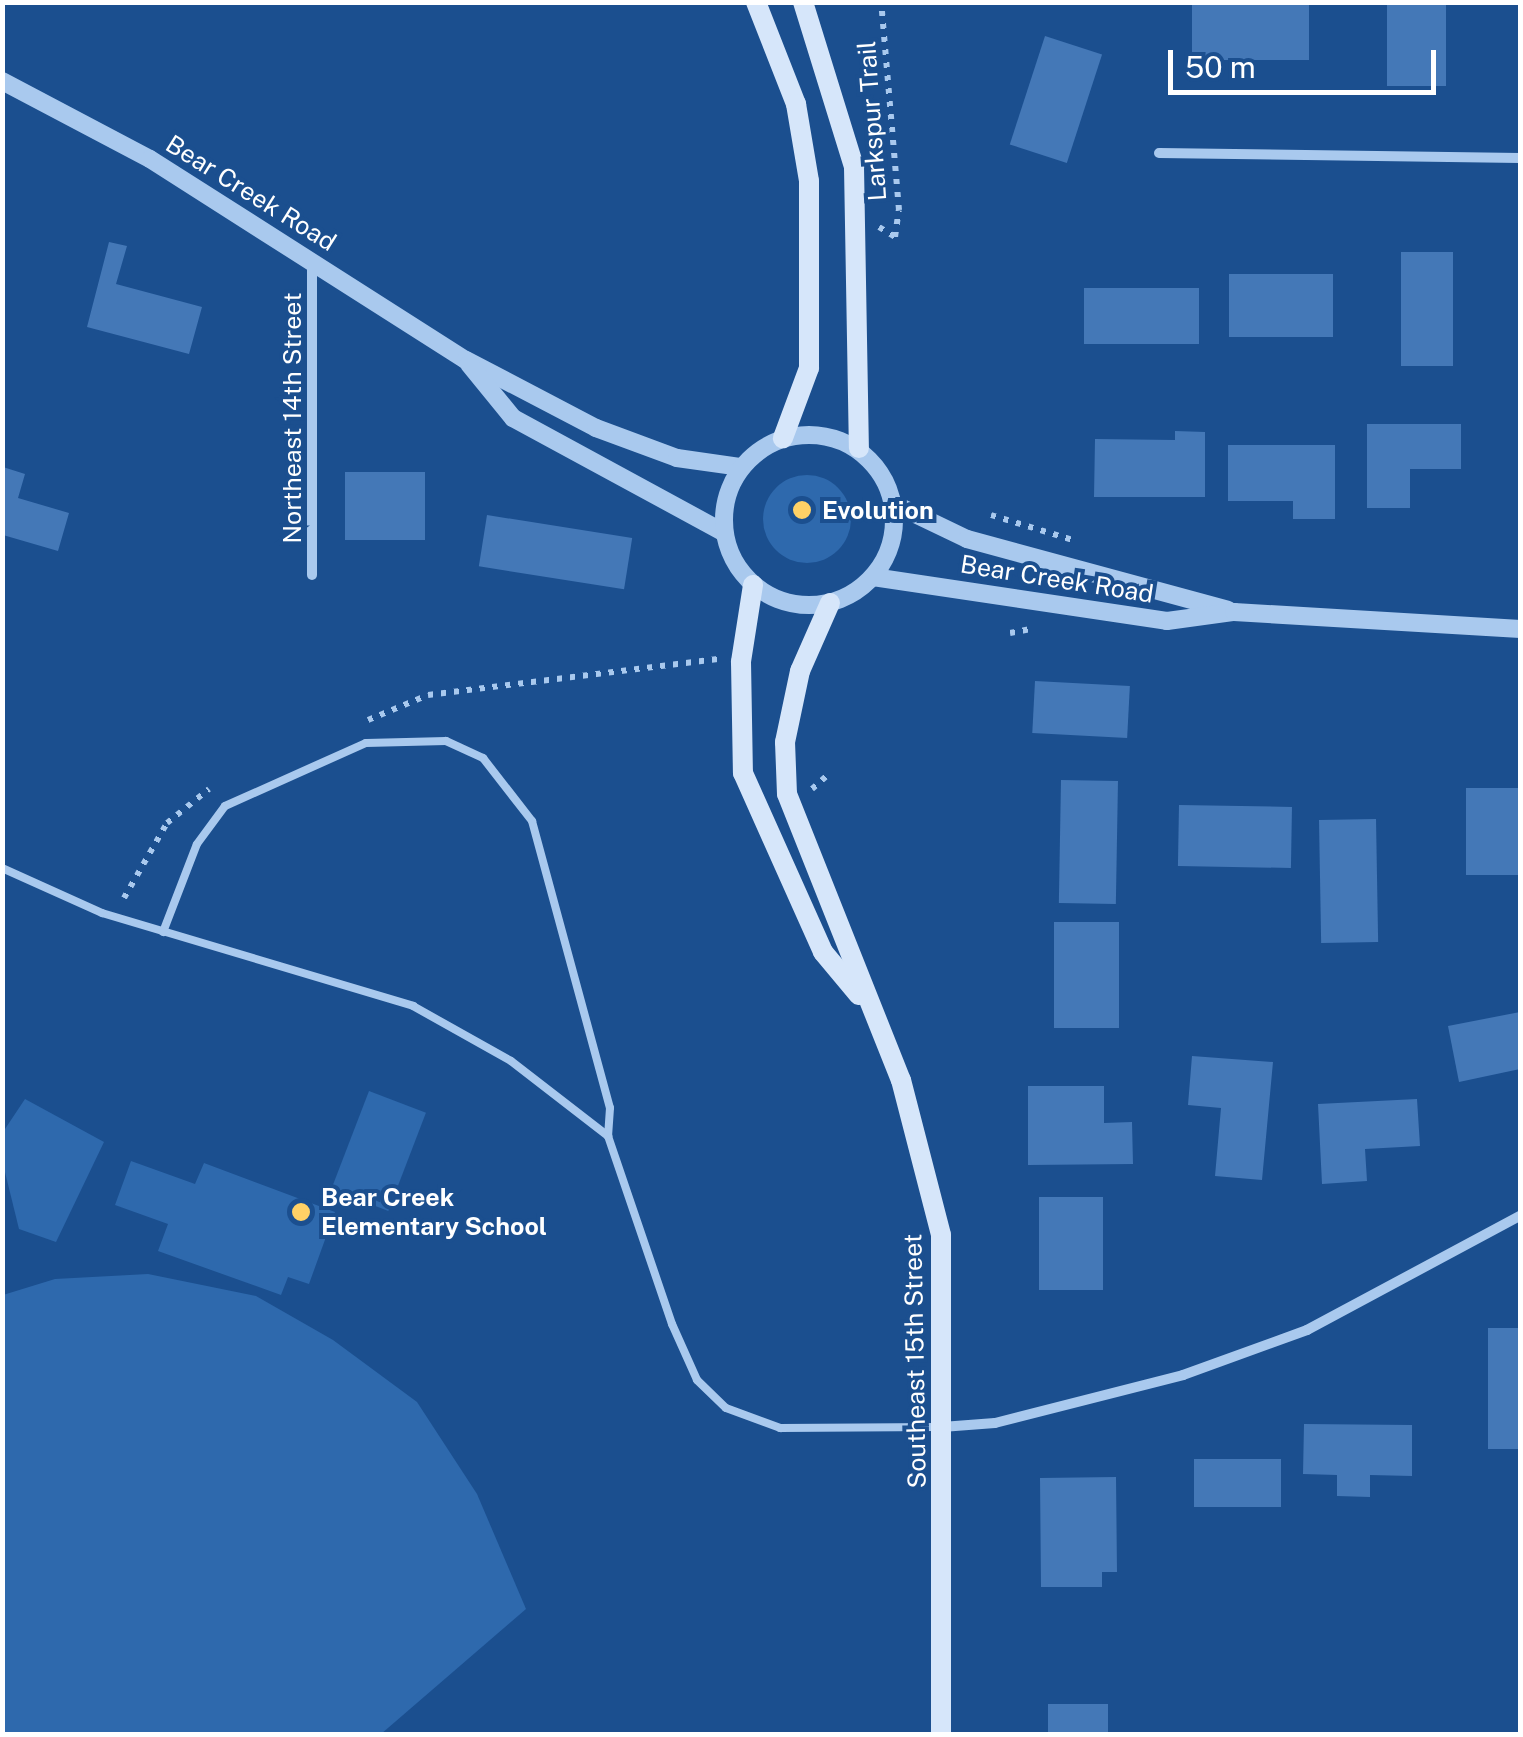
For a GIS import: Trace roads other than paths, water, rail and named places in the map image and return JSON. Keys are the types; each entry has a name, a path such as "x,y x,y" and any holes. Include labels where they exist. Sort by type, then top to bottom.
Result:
{"main road":[{"path":"756,2 796,104 808,180 809,368 783,438"},
{"path":"804,2 854,168 858,448"},
{"name":"Southeast 15th Street","path":"754,586 741,662 743,774 823,952 863,1000"},
{"name":"Southeast 15th Street","path":"830,603 800,671 785,742 787,794 928,1164 941,1234 940,1734"}],"street":[{"name":"Bear Creek Road","path":"2,81 312,260 466,360 596,428 677,458 740,468"},
{"path":"1159,153 1520,158"},
{"name":"Northeast 14th Street","path":"312,260 312,575"},
{"name":"Bear Creek Road","path":"466,360 513,418 724,532"},
{"path":"808,434 858,448 894,504 891,542 873,577 830,603 802,606 754,586 724,532 740,468 783,438 808,434"},
{"name":"Bear Creek Road","path":"894,504 967,539 1234,612"},
{"name":"Bear Creek Road","path":"873,577 1167,621 1234,612 1520,629"},
{"path":"942,1427 1183,1374 1307,1330 1520,1216"}],"lane":[{"path":"163,932 197,844 225,806 366,743 446,741 513,786 532,822 610,1108 608,1136 672,1324 697,1380 726,1408 780,1428 942,1427"},
{"path":"2,868 163,932 413,1006 510,1061 608,1136"}],"place":[{"name":"Evolution","path":"802,510"},
{"name":"Bear Creek Elementary School","path":"301,1212"}]}
